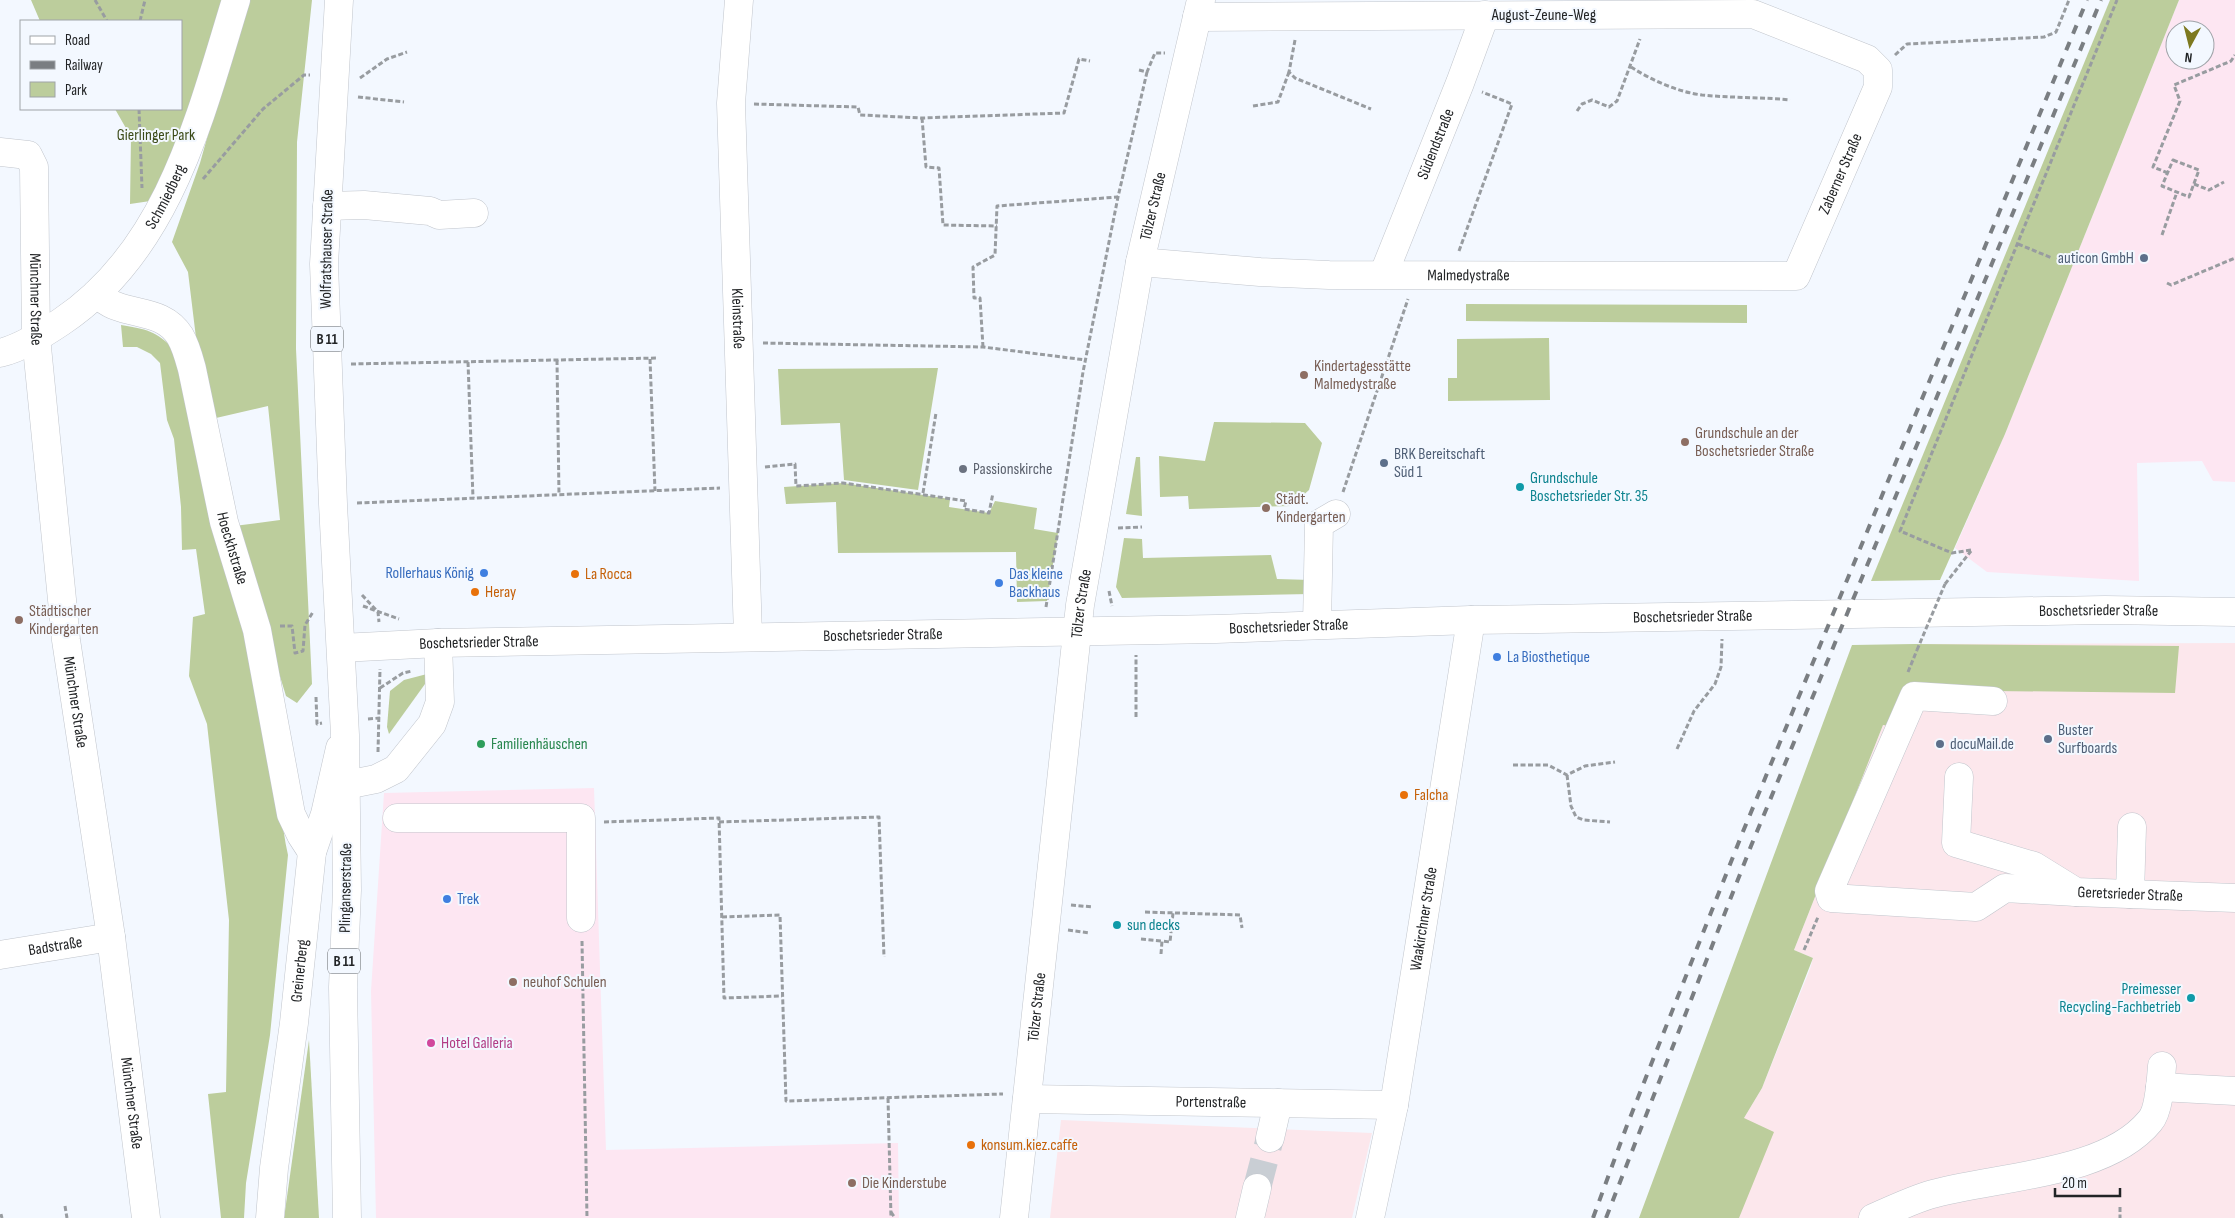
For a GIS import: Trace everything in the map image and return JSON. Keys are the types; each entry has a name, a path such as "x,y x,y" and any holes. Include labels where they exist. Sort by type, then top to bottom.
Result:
{"street":[{"name":"Schmiedberg","path":"0,352 36,337 76,312 96,294 142,242 180,170 195,132 236,0"},
{"name":"Wolfratshauser Straße","path":"339,0 343,89 327,206 324,264 332,504 341,648"},
{"name":"Kleinstraße","path":"739,0 731,103 737,342 748,636"},
{"name":"August-Zeune-Weg","path":"1199,9 1299,16 1753,14 1868,59 1878,70"},
{"name":"Tölzer Straße","path":"1014,1218 1077,631 1140,262 1199,9"},
{"name":"Südendstraße","path":"1384,273 1460,83 1485,15"},
{"name":"Zaberner Straße","path":"1796,276 1878,87 1878,70"},
{"name":"Münchner Straße","path":"0,152 28,155 34,167 36,337 66,640 111,937 146,1218"},
{"path":"327,206 364,205 430,212 439,215 474,213"},
{"name":"Malmedystraße","path":"1140,262 1260,272 1329,275 1384,273 1416,275 1796,276"},
{"name":"Hoeckhstraße","path":"96,294 114,306 157,316 169,324 180,336 192,369 224,522 257,630 291,814 312,852"},
{"path":"1317,625 1319,524 1336,514"},
{"name":"Boschetsrieder Straße","path":"341,648 438,655 748,636 1077,631 1471,620 2104,610 2235,612"},
{"name":"Waakirchner Straße","path":"1370,1218 1394,1105 1471,620"},
{"name":"Plinganserstraße","path":"341,648 345,727 347,890 343,986 346,1218"},
{"path":"346,786 376,779 396,769 411,753 432,724 440,702 438,655"},
{"path":"1993,701 1914,696 1829,891 1831,898 1976,907 2005,888 2076,892"},
{"name":"Greinerberg","path":"270,1218 274,1168 294,1023 312,852 325,814 345,727"},
{"name":"Geretsrieder Straße","path":"1959,777 1956,843 2034,866 2076,892 2235,898"},
{"path":"397,818 581,818 581,918"},
{"path":"2130,894 2132,827"},
{"name":"Badstraße","path":"0,954 111,937"},
{"path":"1873,1218 1929,1195 2078,1163 2110,1151 2131,1140 2152,1119 2161,1076 2235,1091"},
{"name":"Portenstraße","path":"1027,1096 1394,1105"},
{"path":"1270,1138 1278,1103"},
{"path":"1250,1218 1257,1188"}],"path":[{"path":"94,0 105,20"},
{"path":"140,20 145,0"},
{"path":"1878,70 1907,44 2044,37 2056,32 2068,0"},
{"path":"1912,661 1945,584 1971,550 1952,554 1900,531 2117,0"},
{"path":"1576,111 1582,104 1592,100 1609,107 1617,101 1640,42 1640,15"},
{"path":"1253,106 1278,102 1289,72 1299,16"},
{"path":"343,89 387,59 407,52"},
{"path":"2168,173 2153,167 2180,101 2174,85 2232,61 2235,55"},
{"path":"731,103 858,107 860,115 922,118 1064,113 1079,59 1090,61"},
{"path":"1631,67 1650,79 1700,94 1790,100"},
{"path":"1040,631 1086,360 1118,197 1148,72"},
{"path":"1289,72 1295,78 1371,109"},
{"path":"199,184 263,109 304,76"},
{"path":"1451,274 1512,104 1460,83"},
{"path":"343,89 404,102"},
{"path":"139,110 142,194"},
{"path":"922,118 926,167 939,168 943,224 997,226"},
{"path":"2173,160 2199,170 2188,197 2162,186 2168,173 2173,160"},
{"path":"2194,184 2209,190 2224,182"},
{"path":"2162,235 2177,192"},
{"path":"983,347 980,298 974,298 973,267 995,255 997,206 1118,197"},
{"path":"2018,244 2052,258"},
{"path":"2167,283 2171,285 2235,258"},
{"path":"1336,514 1416,275"},
{"path":"737,342 983,347 1086,360"},
{"path":"346,364 658,358"},
{"path":"650,359 655,491"},
{"path":"557,360 560,495"},
{"path":"468,362 473,498"},
{"path":"924,493 936,414"},
{"path":"352,503 655,491 743,478 794,464 796,486 843,483 924,493 966,501 964,509 989,513 993,493"},
{"path":"1116,537 1118,521"},
{"path":"1117,528 1142,527"},
{"path":"1109,588 1112,604 1112,630"},
{"path":"257,630 292,626 295,653 303,651 305,625 314,610"},
{"path":"1677,749 1694,710 1714,684 1721,667 1722,639"},
{"path":"1136,652 1136,717"},
{"path":"380,718 380,688 403,673 438,655"},
{"path":"1566,775 1584,766 1615,762"},
{"path":"1513,765 1548,765 1566,775"},
{"path":"1566,775 1571,806 1576,817 1584,820 1610,822"},
{"path":"719,822 879,817 884,957"},
{"path":"581,823 719,818 724,998 782,996"},
{"path":"1804,950 1829,891"},
{"path":"1145,912 1240,915 1242,928"},
{"path":"1141,939 1170,942 1173,913"},
{"path":"722,917 780,915 786,1101 1027,1096"},
{"path":"581,918 587,1218"},
{"path":"1161,954 1162,941"},
{"path":"888,1098 890,1218"},
{"path":"65,1206 67,1218"},
{"path":"2120,1206 2120,1218"},
{"path":"890,1212 895,1218"}],"shaded area":[{"path":"2179,0 2235,0 2235,482 2213,481 2202,461 2137,463 2139,581 1987,572 1955,548 2005,434 2165,35 2165,70 2215,70 2215,20 2171,20"},
{"path":"2235,643 2235,1218 1705,1218 1744,1118 1762,1088 1810,969 1813,958 1794,950 1915,644"},
{"path":"594,788 606,1150 898,1143 899,1218 376,1218 371,991 384,793"},
{"path":"1061,1120 1372,1133 1352,1218 1050,1218"}],"green space":[{"name":"Gierlinger Park","path":"31,0 224,0 184,129 157,200 130,204 131,137 116,110 182,110 182,20 40,20"},
{"path":"246,0 312,0 297,142 296,349 312,684 297,703 286,696 234,526 280,520 268,406 216,418 197,346 188,272 172,242 200,163"},
{"path":"2110,0 2179,0 2171,20 2165,20 2165,35 2005,434 1940,580 1871,581"},
{"path":"1466,304 1747,305 1747,323 1466,321"},
{"path":"121,325 150,332 162,338 174,349 237,589 271,735 276,765 288,855 270,1035 246,1183 244,1218 221,1218 208,1094 226,1092 229,920 207,724 189,676 193,617 205,614 196,549 182,550 181,507 174,439 167,420 160,363 151,354 137,347 123,347"},
{"path":"1549,338 1550,400 1448,401 1448,378 1457,378 1457,339"},
{"path":"938,368 918,490 844,480 840,423 781,425 778,369"},
{"path":"1214,422 1305,423 1322,443 1309,490 1291,506 1189,509 1188,496 1160,497 1159,456 1205,461"},
{"path":"1136,457 1140,457 1142,516 1126,514"},
{"path":"843,483 950,499 949,507 989,513 995,501 1037,508 1034,529 1058,533 1047,601 1017,602 1016,552 838,553 836,502 786,504 784,487"},
{"path":"1124,538 1142,539 1143,558 1271,555 1277,579 1311,580 1310,594 1122,598 1116,587"},
{"path":"1852,645 2179,646 2175,693 1912,690 1897,727 1883,725 1794,950 1813,958 1762,1088 1744,1118 1774,1132 1739,1218 1639,1218"},
{"path":"427,674 425,684 389,734 387,727 390,691 404,680"},
{"path":"309,1040 319,1218 284,1218"}],"tunnel":[{"path":"1257,1188 1270,1138"}],"railway":[{"path":"1593,1218 1626,1128 1742,834 2087,0"},
{"path":"1606,1218 1751,846 2101,0"}],"place":[{"name":"auticon GmbH","path":"2144,258"},
{"name":"Kindertagesstätte Malmedystraße","path":"1304,375"},
{"name":"Grundschule an der Boschetsrieder Straße","path":"1685,442"},
{"name":"BRK Bereitschaft Süd 1","path":"1384,463"},
{"name":"Passionskirche","path":"963,469"},
{"name":"Grundschule Boschetsrieder Str. 35","path":"1520,487"},
{"name":"Städt. Kindergarten","path":"1266,508"},
{"name":"Rollerhaus König","path":"484,573"},
{"name":"La Rocca","path":"575,574"},
{"name":"Das kleine Backhaus","path":"999,583"},
{"name":"Heray","path":"475,592"},
{"name":"Städtischer Kindergarten","path":"19,620"},
{"name":"La Biosthetique","path":"1497,657"},
{"name":"Buster Surfboards","path":"2048,739"},
{"name":"Familienhäuschen","path":"481,744"},
{"name":"docuMail.de","path":"1940,744"},
{"name":"Falcha","path":"1404,795"},
{"name":"Trek","path":"447,899"},
{"name":"sun decks","path":"1117,925"},
{"name":"neuhof Schulen","path":"513,982"},
{"name":"Preimesser Recycling-Fachbetrieb","path":"2191,998"},
{"name":"Hotel Galleria","path":"431,1043"},
{"name":"konsum.kiez.caffe","path":"971,1145"},
{"name":"Die Kinderstube","path":"852,1183"}]}
